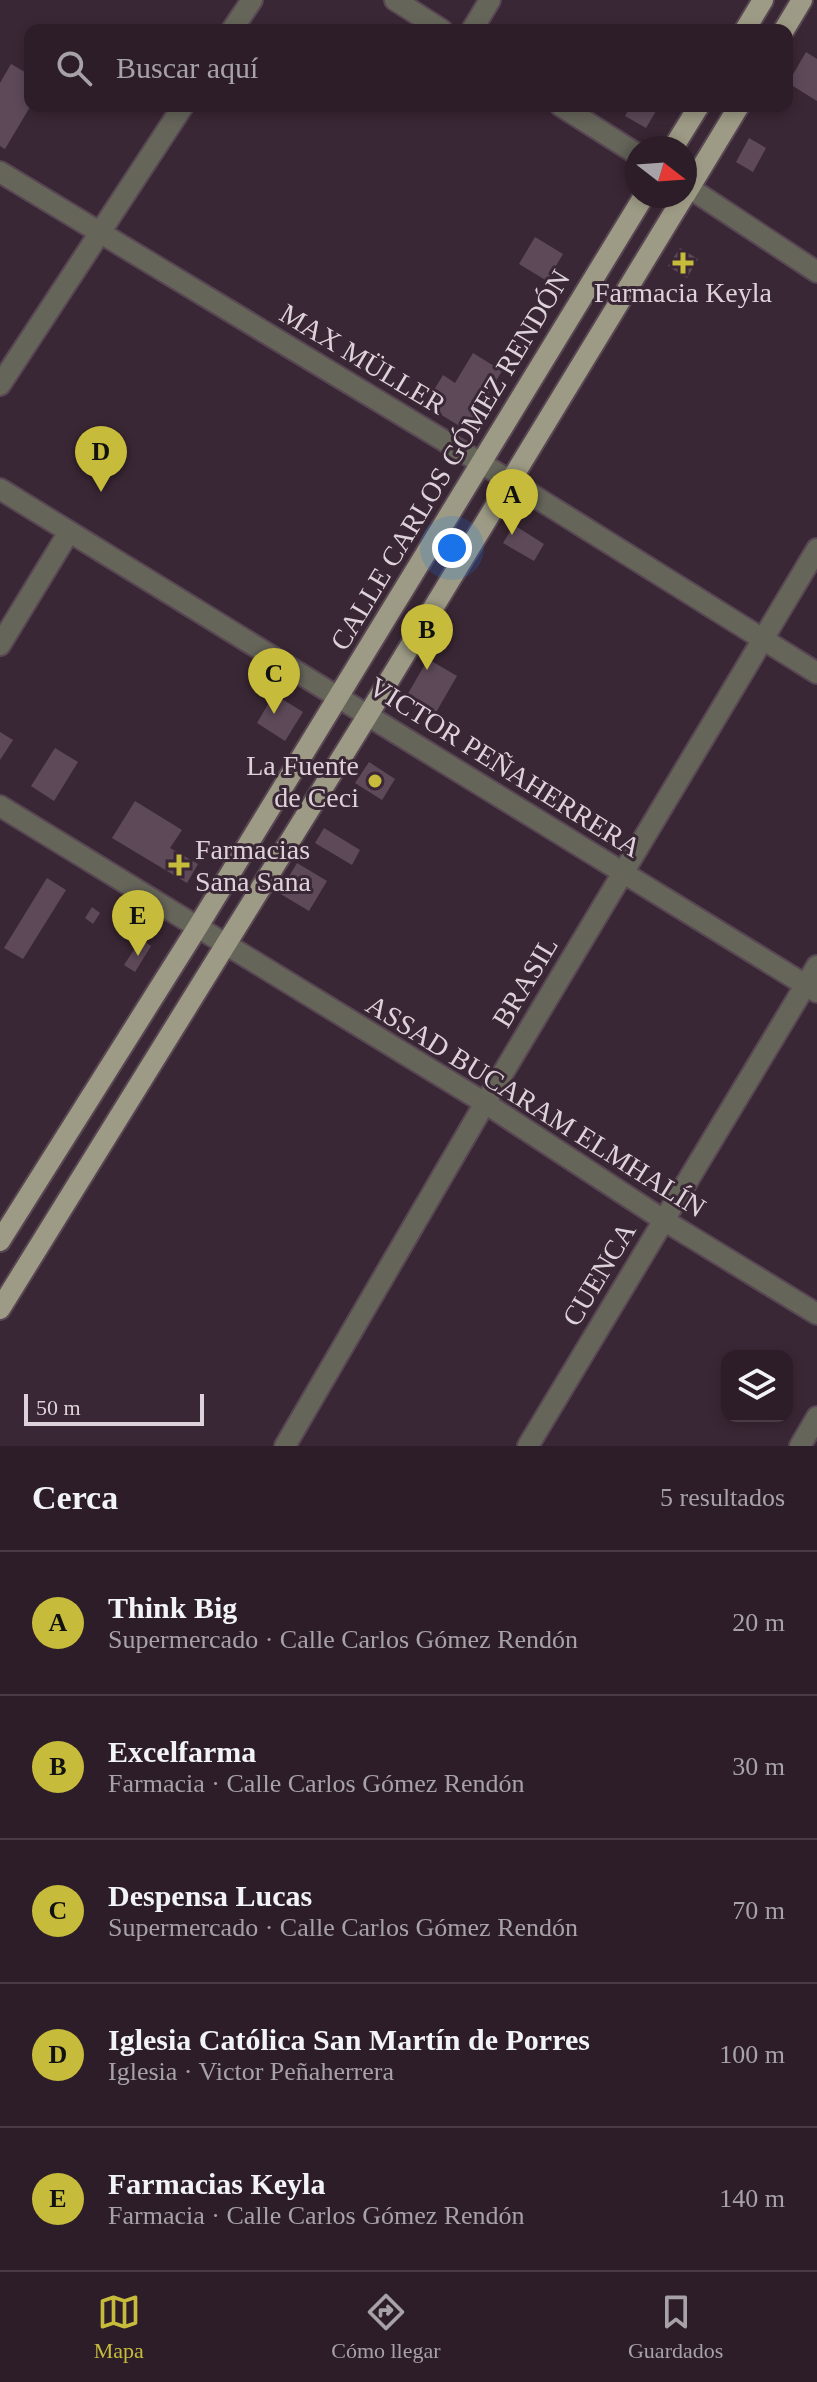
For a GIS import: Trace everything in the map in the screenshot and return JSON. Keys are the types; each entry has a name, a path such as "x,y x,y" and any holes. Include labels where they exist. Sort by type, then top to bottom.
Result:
{"main road":[{"path":"749,24 763,0"},
{"path":"788,24 802,0"},
{"path":"680,136 695,112"},
{"path":"697,173 735,112"},
{"name":"CALLE CARLOS GÓMEZ RENDÓN","path":"0,1241 197,928 637,208"},
{"path":"0,1309 368,715 676,208"}],"street":[{"path":"236,24 252,0"},
{"path":"395,0 433,24"},
{"path":"476,24 490,0"},
{"path":"0,385 179,112"},
{"path":"570,112 625,146"},
{"name":"MAX MÜLLER","path":"0,172 481,463 817,673"},
{"path":"697,198 817,272"},
{"name":"VICTOR PEÑAHERRERA","path":"0,489 811,988"},
{"path":"0,645 69,532"},
{"name":"BRASIL","path":"285,1446 485,1103 817,549"},
{"path":"0,806 197,928"},
{"name":"ASSAD BUCARAM ELMHALÍN","path":"197,928 485,1103 665,1221 817,1314"},
{"name":"CUENCA","path":"528,1446 811,988 817,966"},
{"path":"800,1446 817,1417"}],"building":[{"path":"806,52 817,59 817,101 793,86 793,74"},
{"path":"11,64 24,72 24,112 27,112 5,149 0,146 0,83"},
{"path":"627,112 655,112 646,128 625,116"},
{"path":"749,138 766,148 753,172 736,162"},
{"path":"535,237 563,254 547,281 519,264"},
{"name":"Farmacia Keyla","path":"680,248 698,259 687,278 668,266"},
{"path":"473,353 502,371 466,430 425,405 443,375 455,383"},
{"path":"514,525 544,544 534,561 503,543"},
{"path":"428,659 457,676 435,714 406,697"},
{"path":"274,694 303,712 285,741 257,723"},
{"path":"0,732 13,740 0,760"},
{"path":"55,748 78,762 54,801 31,786"},
{"name":"La Fuente de Ceci","path":"369,762 395,779 382,800 355,783"},
{"path":"135,801 182,830 170,848 198,864 187,883 112,838"},
{"path":"324,828 360,850 352,865 315,843"},
{"path":"297,863 327,881 309,911 279,893"},
{"path":"47,878 66,890 23,959 4,948"},
{"path":"92,907 100,913 93,924 85,918"},
{"path":"141,939 151,946 135,972 124,965"}],"place":[{"name":"Farmacia Keyla","path":"683,263"},
{"name":"Iglesia Católica San Martín de Porres","path":"101,492"},
{"name":"Think Big","path":"512,535"},
{"name":"Excelfarma","path":"427,670"},
{"name":"Despensa Lucas","path":"274,714"},
{"name":"La Fuente de Ceci","path":"375,781"},
{"name":"Farmacias Sana Sana","path":"179,865"},
{"name":"Farmacias Keyla","path":"138,956"}]}
